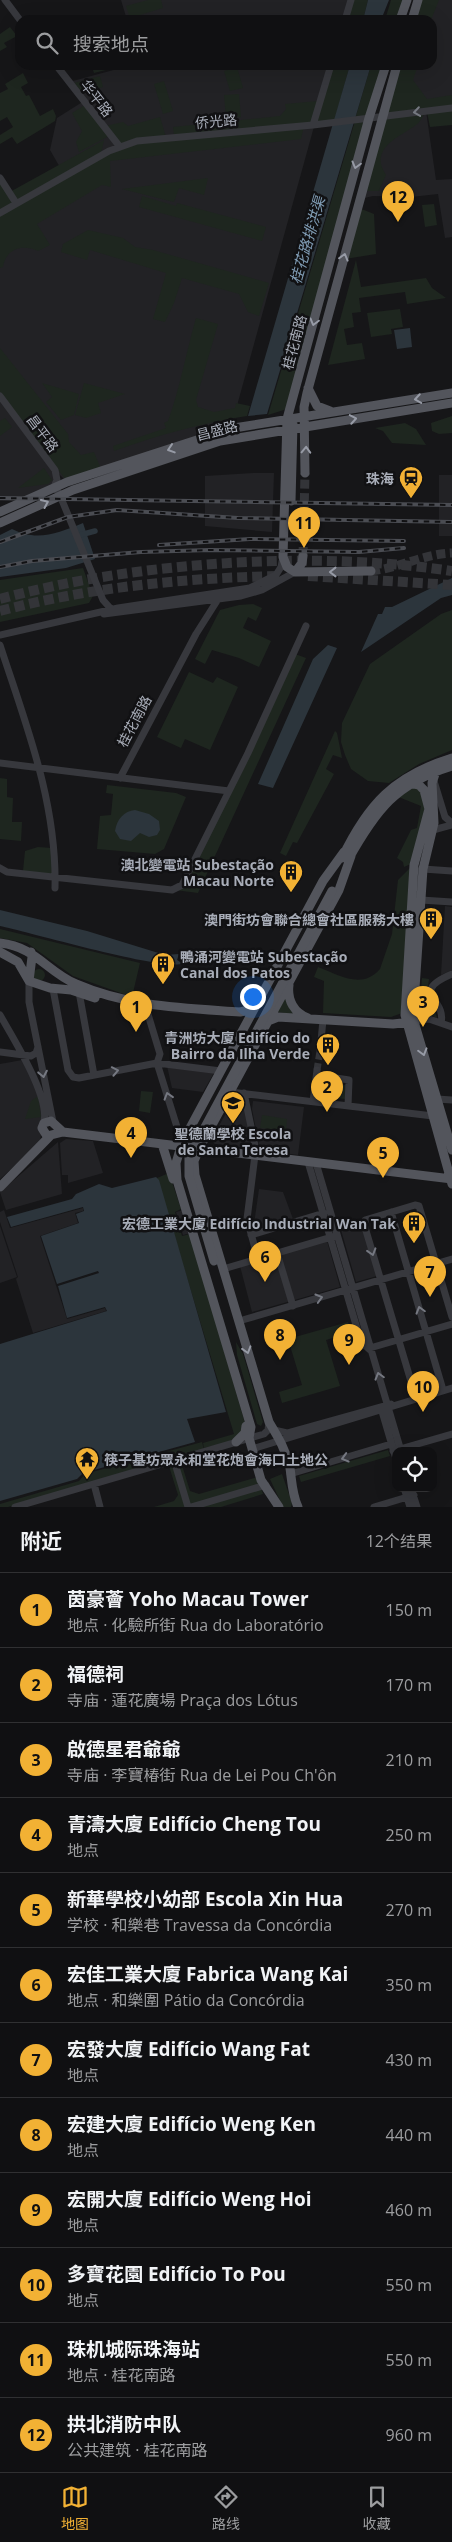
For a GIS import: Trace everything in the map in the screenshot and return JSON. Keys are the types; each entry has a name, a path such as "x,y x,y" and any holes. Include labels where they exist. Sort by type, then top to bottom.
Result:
{"main road":[{"path":"402,15 407,0"},
{"path":"414,15 418,0"},
{"name":"桂花南路","path":"283,556 291,430 287,419 369,118 384,70"},
{"name":"桂花南路","path":"305,473 304,417 308,388 395,70"},
{"path":"308,388 317,406 325,411 336,412"},
{"name":"昌盛路","path":"0,523 76,479 234,428 452,393"},
{"name":"昌盛路","path":"0,512 59,490 70,492 230,439 452,403"},
{"path":"291,430 288,554 289,563 295,572"},
{"path":"283,556 287,567 295,572 371,572"},
{"path":"295,572 300,567 303,557 304,566 311,572"},
{"path":"228,1287 211,1261 183,1178 184,1152 329,890 368,812 390,788 422,768 452,758"},
{"path":"279,1507 261,1480 249,1438 251,1427 246,1408 181,1191 176,1167 181,1144 323,881 348,854 377,812 391,797 410,783 452,766"},
{"path":"434,773 435,816 423,869 412,970 410,1022 412,1042 428,1084 438,1103 452,1150"},
{"path":"410,783 423,789 429,806 428,818 417,851 409,946 412,970"},
{"path":"417,851 423,869"},
{"path":"295,1505 290,1474 281,1440 269,1422 198,1186 194,1164 200,1148 232,1087 339,890 348,854"},
{"path":"409,946 414,932 415,906 421,900"},
{"path":"284,954 297,939 303,939 308,947"},
{"path":"0,943 17,946 55,972 94,992 139,1004 240,1012 249,1010 257,1004"},
{"path":"0,952 12,957 21,966 29,981 51,988 79,992 115,1004 147,1011 249,1018 262,1017 275,1009"},
{"path":"21,966 28,965 31,956"},
{"path":"29,981 31,956"},
{"path":"51,988 49,980 55,972"},
{"path":"270,979 273,985 278,988 285,984 293,975"},
{"path":"293,975 288,991 291,1004 300,1014 312,1019"},
{"path":"268,1022 274,1017 393,1024 410,1022"},
{"path":"0,1187 41,1148 52,1130 162,1144 181,1144 452,1181 434,1119 428,1084 410,1022"},
{"path":"393,1024 401,1029 412,1042"},
{"path":"223,1068 237,1049 246,1052 248,1058"},
{"path":"211,1090 215,1098 222,1100 232,1087"},
{"path":"434,1119 438,1103"},
{"path":"190,1128 191,1142 200,1148"},
{"path":"162,1144 176,1190 186,1208"},
{"path":"181,1191 181,1185 186,1181 195,1181 198,1186"},
{"path":"211,1261 211,1292"},
{"path":"236,1442 241,1438 246,1427 246,1408"}],"street":[{"path":"5,0 16,15"},
{"path":"346,15 351,0"},
{"name":"华平路","path":"60,70 120,147"},
{"path":"313,125 330,70"},
{"name":"侨光路","path":"0,212 120,147 137,141 313,125 452,108"},
{"path":"0,178 16,203"},
{"name":"昌平路","path":"0,396 55,470 59,490"},
{"path":"55,470 64,479 76,479"},
{"path":"59,490 103,600 112,612"},
{"path":"65,506 65,498 70,492"},
{"name":"桂花南路","path":"120,778 196,634 220,596 250,588 268,580 280,570 283,556"},
{"name":"桂花南路","path":"0,635 94,613 262,590 295,572"},
{"path":"94,613 100,609 103,600"},
{"path":"0,868 7,872 172,890 182,884 229,791 306,626"},
{"path":"0,645 40,769 50,808 54,888"},
{"path":"0,763 229,791"},
{"path":"432,830 452,824 445,816 434,773"},
{"path":"423,869 452,871"},
{"path":"421,900 452,902"},
{"path":"441,1023 442,1016 432,992 432,986 435,981 452,974"},
{"path":"29,981 28,992 52,1130"},
{"path":"28,992 51,988 68,1070 73,1076 94,1075 157,1063 223,1068"},
{"path":"79,992 94,1075"},
{"path":"147,1011 160,1054 157,1063 181,1144"},
{"path":"0,1016 38,1089 45,1115 52,1130"},
{"path":"410,1022 429,1019 452,1026"},
{"path":"320,1051 323,1020"},
{"path":"0,1052 31,1056 36,1052 38,1046"},
{"path":"312,1102 317,1072 349,1080 350,1106"},
{"path":"232,1087 244,1093 434,1119"},
{"path":"244,1093 256,1155 247,1219 258,1259"},
{"path":"438,1103 451,1100"},
{"path":"312,1162 324,1213 334,1236"},
{"path":"312,1162 349,1289 371,1350 395,1447"},
{"path":"416,1398 364,1220 418,1205 452,1317"},
{"path":"391,1212 443,1390"},
{"path":"251,1234 324,1213"},
{"path":"223,1269 334,1236"},
{"path":"277,1253 292,1306"},
{"path":"238,1322 452,1259"},
{"path":"371,1350 452,1324"},
{"path":"274,1430 287,1433 452,1388"},
{"path":"252,1449 384,1407"},
{"path":"15,1507 249,1438 266,1432 269,1428 269,1422"},
{"path":"403,1447 452,1434"},
{"path":"290,1474 392,1450"},
{"path":"174,1460 190,1507 267,1487 274,1507"},
{"path":"94,1484 100,1507"},
{"path":"374,1507 411,1494"},
{"path":"410,1507 411,1494"},
{"path":"411,1494 417,1507"}],"shaded area":[{"path":"121,0 351,0 346,15 126,15"},
{"path":"148,0 161,0 163,8 140,15 129,15 126,6"},
{"path":"352,0 368,0 364,15 348,15"},
{"path":"391,0 406,0 402,15 386,15"},
{"path":"418,0 452,0 452,108 426,111 436,180 452,179 452,237 445,238 438,194 411,197 373,196 360,199 397,70 437,70 437,15 414,15"},
{"path":"419,0 439,0 433,15 414,15"},
{"path":"10,27 15,33 15,37 4,43 7,47 0,51 0,34"},
{"path":"93,70 106,70 94,73"},
{"path":"113,70 330,70 238,402 234,428 67,482 55,470 54,487 23,501 0,501 0,213 65,176 50,150 57,118 84,101 69,82"},
{"path":"238,70 243,88 230,91 224,71"},
{"path":"330,70 349,70 334,122 314,124"},
{"path":"370,70 383,70 368,118 355,119"},
{"path":"397,70 416,70 413,80 427,99 452,95 452,107 383,116"},
{"path":"23,73 28,83 21,87 26,96 29,95 40,116 53,109 56,116 55,121 17,144 12,137 0,144 0,135 13,127 7,117 0,121 0,93 8,89 5,84"},
{"path":"100,76 103,87 82,93 74,83"},
{"path":"164,81 173,111 163,114 154,84"},
{"path":"239,94 241,117 226,118 224,95"},
{"path":"318,101 312,124 174,136 173,127 280,116 286,109 285,104"},
{"path":"85,105 109,136 79,152 76,142 82,131 72,113"},
{"path":"452,109 452,125 430,127 427,112"},
{"path":"425,112 417,124 388,144 383,150 381,166 386,175 379,191 364,191 382,118"},
{"path":"160,117 166,137 120,145 106,126 123,122 128,126"},
{"path":"368,119 290,408 268,415 355,121"},
{"path":"304,126 301,139 110,161 111,187 102,185 37,224 50,245 38,251 27,248 16,249 8,255 3,267 0,268 0,213 109,152 136,142"},
{"path":"104,140 101,154 0,211 0,182 8,193"},
{"path":"208,178 204,195 179,188 174,202 122,189"},
{"path":"142,196 176,206 177,203 266,227 262,241 139,207"},
{"path":"434,204 437,225 425,227 422,205"},
{"path":"359,208 374,214 376,254 345,259"},
{"path":"88,230 123,238 135,247 153,250 269,283 259,316 248,312 239,294 182,278 174,303 165,322 153,319 166,273 90,250 87,260 61,252 63,244"},
{"path":"356,260 361,287 426,278 432,288 446,298 407,304 405,292 359,298 361,312 352,313 354,327 344,329 347,345 362,343 365,359 328,365"},
{"path":"400,309 403,327 391,329 392,334 371,337 367,313"},
{"path":"196,318 218,324 196,400 198,407 214,412 235,408 236,403 250,406 247,416 180,430 114,451 113,446 166,428 164,423 168,421 172,409"},
{"path":"0,348 68,434 69,442 81,455 94,452 101,469 66,480 0,393"},
{"path":"42,383 79,394 74,415 61,420 46,402 52,397"},
{"path":"84,383 125,394 98,403 101,413 86,418 75,415"},
{"path":"452,416 452,433 439,434 432,431 431,423"},
{"path":"5,418 12,427 0,436 0,421"},
{"path":"405,423 416,429 426,445 392,443 383,431 375,428"},
{"path":"44,468 52,480 48,484 18,488"},
{"path":"274,473 272,532 205,526 205,476"},
{"path":"439,475 452,475 452,536 439,536"},
{"path":"83,568 93,596 89,603 0,622 0,580"},
{"path":"253,604 262,608 256,621 248,617 243,628 271,641 259,667 239,658 212,650 205,664 195,659 220,610 239,605"},
{"path":"452,610 452,750 419,764 389,783 368,781 351,769 341,742 342,723 370,664 441,614"},
{"path":"295,654 306,658 198,893 175,890 184,886"},
{"path":"189,672 213,683 217,677 238,687 210,750 185,739 181,748 157,737"},
{"path":"335,731 342,758 333,755 326,769 334,774 297,843 293,842 286,856 280,853"},
{"path":"0,778 7,779 7,797 13,798 12,822 22,822 21,841 0,839"},
{"path":"107,785 176,793 186,797 164,849 155,854 97,849 100,816 111,815 113,794 106,793"},
{"path":"418,787 427,803 413,863 404,867 403,862 397,858 411,830 417,828 421,806 396,796 405,788"},
{"path":"38,847 52,848 53,875 23,871 25,851"},
{"path":"411,867 402,1013 391,1017 323,1013 324,981 314,977 318,967 342,977 358,980 366,979 380,969 392,934 398,880"},
{"path":"445,906 452,907 452,970 441,975"},
{"path":"0,929 140,963 132,997 73,976 27,943 0,938"},
{"path":"37,969 41,969 45,975 41,981 37,981 33,977 33,973"},
{"path":"422,978 429,979 428,987 437,1018 419,1010"},
{"path":"285,996 293,1014 276,1012"},
{"path":"28,1059 43,1116 40,1143 0,1179 0,1064"},
{"path":"167,1066 215,1071 203,1092 172,1088"},
{"path":"326,1083 346,1085 346,1099 323,1097"},
{"path":"141,1091 153,1092 150,1113 139,1111"},
{"path":"38,1096 41,1117 25,1119 31,1101"},
{"name":"聖德蘭學校 Escola de Santa Teresa","path":"234,1099 245,1101 252,1149 215,1144 211,1140"},
{"path":"253,1101 304,1107 298,1155 260,1150 252,1109"},
{"path":"262,1115 287,1119 286,1131 260,1128"},
{"path":"66,1139 93,1141 103,1173 68,1183 68,1175 62,1175 60,1143"},
{"path":"58,1142 62,1194 6,1210 0,1192"},
{"path":"169,1173 181,1209 175,1212 182,1236 190,1234 245,1423 240,1434 235,1438 204,1448 203,1443 234,1434 157,1178"},
{"path":"259,1189 283,1192 293,1219 261,1228 254,1224"},
{"path":"83,1208 83,1211 75,1213 78,1223 40,1236 67,1319 105,1308 106,1311 33,1333 16,1279 18,1277 0,1222 0,1212 4,1210 10,1228"},
{"path":"184,1210 191,1233 183,1235 176,1212"},
{"path":"362,1224 377,1276 356,1282 341,1230"},
{"path":"0,1226 17,1277 0,1283"},
{"path":"327,1241 340,1287 252,1312 240,1266"},
{"path":"348,1322 352,1332 326,1340 340,1386 282,1403 279,1392 302,1385 288,1339"},
{"path":"236,1342 243,1354 263,1422 261,1426 257,1424 237,1355"},
{"path":"202,1442 204,1450 8,1507 0,1507 0,1504 79,1481 85,1474"},
{"path":"388,1450 390,1456 301,1482 299,1476"},
{"path":"181,1462 190,1491 199,1494 258,1477 263,1494 221,1507 154,1507 174,1501 178,1495 169,1466"},
{"path":"282,1474 292,1503 291,1507 283,1507 270,1479"}],"water":[{"path":"368,0 389,0 383,15 364,15"},
{"path":"349,70 370,70 267,414 248,416"},
{"path":"410,328 412,347 397,349 394,330"},
{"path":"83,523 95,559 66,568 0,577 0,535 12,529 30,535 48,535"},
{"path":"452,578 452,595 441,598 361,652 378,614 382,614 385,607 392,607"},
{"path":"328,645 337,648 273,788 258,784 313,659"},
{"path":"135,810 149,814 159,821 160,830 157,835 149,837 140,833 131,841 120,839 115,831 117,823 124,814"},
{"path":"0,910 87,931 165,955 179,954 177,960 183,963 152,962 126,957 0,926"},
{"path":"156,1177 159,1180 226,1412 187,1419 195,1442 83,1473 77,1479 0,1501 0,1344 107,1311 105,1307 67,1318 58,1286 99,1273 98,1271 57,1284 41,1236 79,1223 76,1214 84,1211 83,1207 11,1227 7,1217 72,1199 76,1194 99,1184 112,1188"}],"waterway":[{"name":"桂花路排洪渠","path":"80,535 95,531"}],"tunnel":[{"path":"303,556 305,473"},
{"path":"371,571 431,556 452,553"},
{"path":"0,599 53,586 108,576 224,563 341,561 452,571"},
{"path":"0,611 69,596 138,585 279,576"},
{"path":"308,576 452,585"},
{"path":"317,1070 320,1051"}],"railway":[{"path":"0,498 452,505"},
{"path":"0,542 68,517 117,510 238,518 452,522"},
{"path":"159,545 250,539 404,541"},
{"path":"0,567 32,561 141,552 210,550 359,552 404,548"}],"place":[{"name":"拱北消防中队","path":"398,222"},
{"name":"珠海","path":"411,499"},
{"name":"珠机城际珠海站","path":"304,548"},
{"name":"澳北變電站 Subestação Macau Norte","path":"291,893"},
{"name":"澳門街坊會聯合總會社區服務大樓","path":"431,940"},
{"name":"鴨涌河變電站 Subestação Canal dos Patos","path":"163,985"},
{"name":"啟德星君爺爺","path":"423,1027"},
{"name":"茵豪薈 Yoho Macau Tower","path":"136,1032"},
{"name":"青洲坊大廈 Edifício do Bairro da Ilha Verde","path":"328,1066"},
{"name":"福德祠","path":"327,1112"},
{"name":"聖德蘭學校 Escola de Santa Teresa","path":"233,1124"},
{"name":"青濤大廈 Edifício Cheng Tou","path":"131,1158"},
{"name":"新華學校小幼部 Escola Xin Hua","path":"383,1178"},
{"name":"宏德工業大廈 Edifício Industrial Wan Tak","path":"414,1244"},
{"name":"宏佳工業大廈 Fabrica Wang Kai","path":"265,1282"},
{"name":"宏發大廈 Edifício Wang Fat","path":"430,1297"},
{"name":"宏建大廈 Edifício Weng Ken","path":"280,1360"},
{"name":"宏開大廈 Edifício Weng Hoi","path":"349,1365"},
{"name":"多寶花園 Edifício To Pou","path":"423,1412"},
{"name":"筷子基坊眾永和堂花炮會海口土地公","path":"87,1480"}]}
